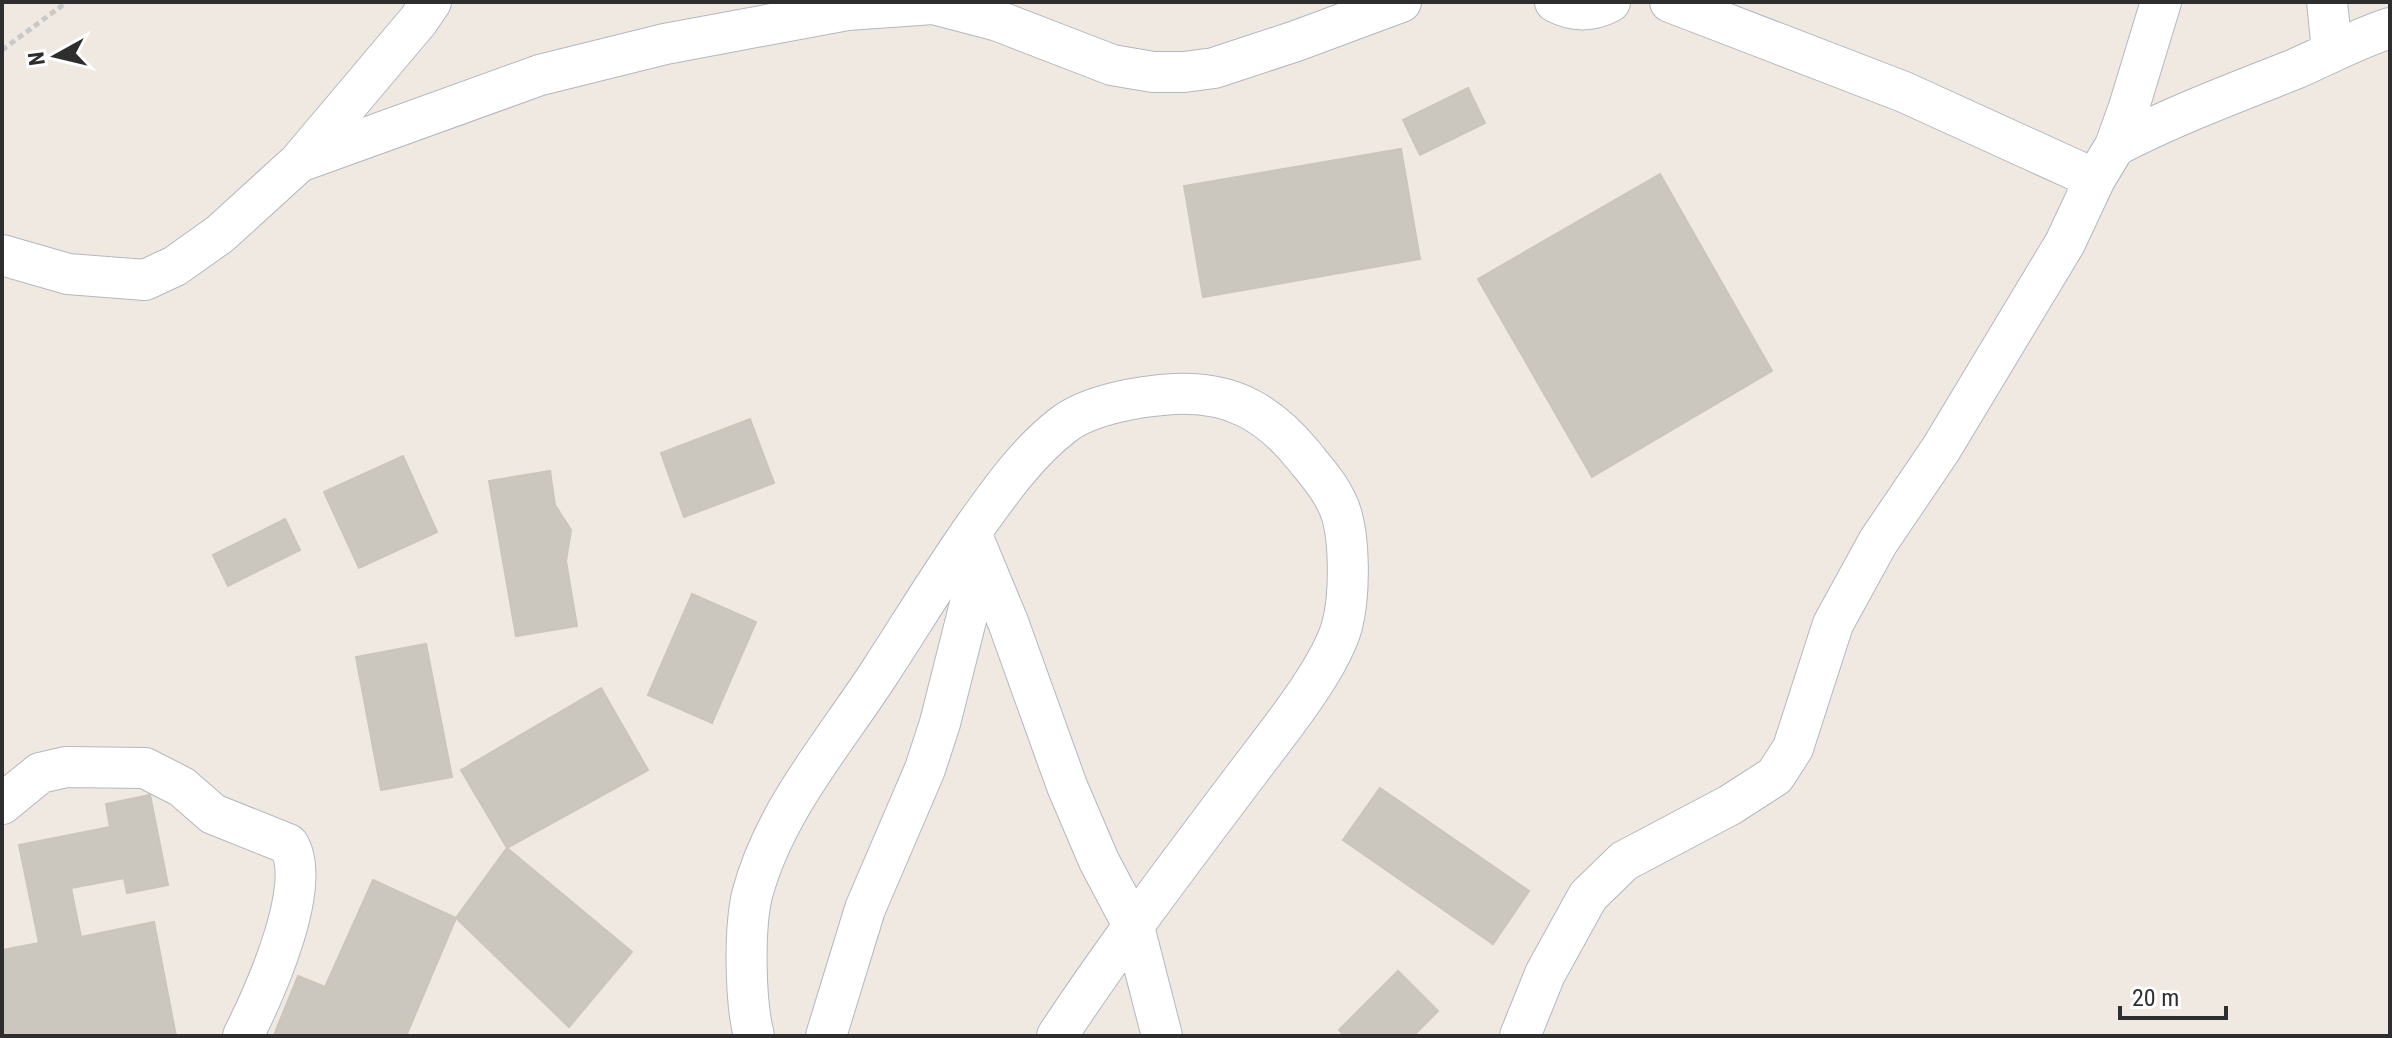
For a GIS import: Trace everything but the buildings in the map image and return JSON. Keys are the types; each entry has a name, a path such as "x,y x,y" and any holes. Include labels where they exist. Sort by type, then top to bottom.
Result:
{"street":[{"path":"2,255 68,274 145,280 175,266 220,234 299,162 431,2"},
{"path":"299,162 540,75 665,44 847,10 933,4 998,21 1112,65 1153,72 1184,72 1214,68 1401,2"},
{"path":"1555,2 1578,10 1595,10 1610,2"},
{"path":"1670,2 1904,92 2054,163 2105,163 2156,125 2390,28"},
{"path":"1520,1036 1545,974 1588,896 1624,861 1730,805 1775,776 1793,748 1833,624 1878,542 1941,449 2065,243 2105,163 2129,107 2161,2"},
{"path":"2327,2 2332,50"},
{"path":"754,1036 748,982 748,936 752,897 768,853 792,802 971,533 1017,471 1065,423 1102,408 1146,396 1194,393 1236,400 1267,418 1299,450 1339,505 1348,543 1342,626 1325,662 1289,718 1096,977 1057,1036"},
{"path":"971,533 1008,622 1067,786 1099,861 1134,927 1162,1036"},
{"path":"826,1036 865,909 919,784 940,723 971,600 974,559 971,533"},
{"path":"2,804 40,773 66,767 145,768 182,787 213,814 288,844 295,854 298,874 287,925 255,1027"}],"path":[{"path":"2,50 67,2"}]}
